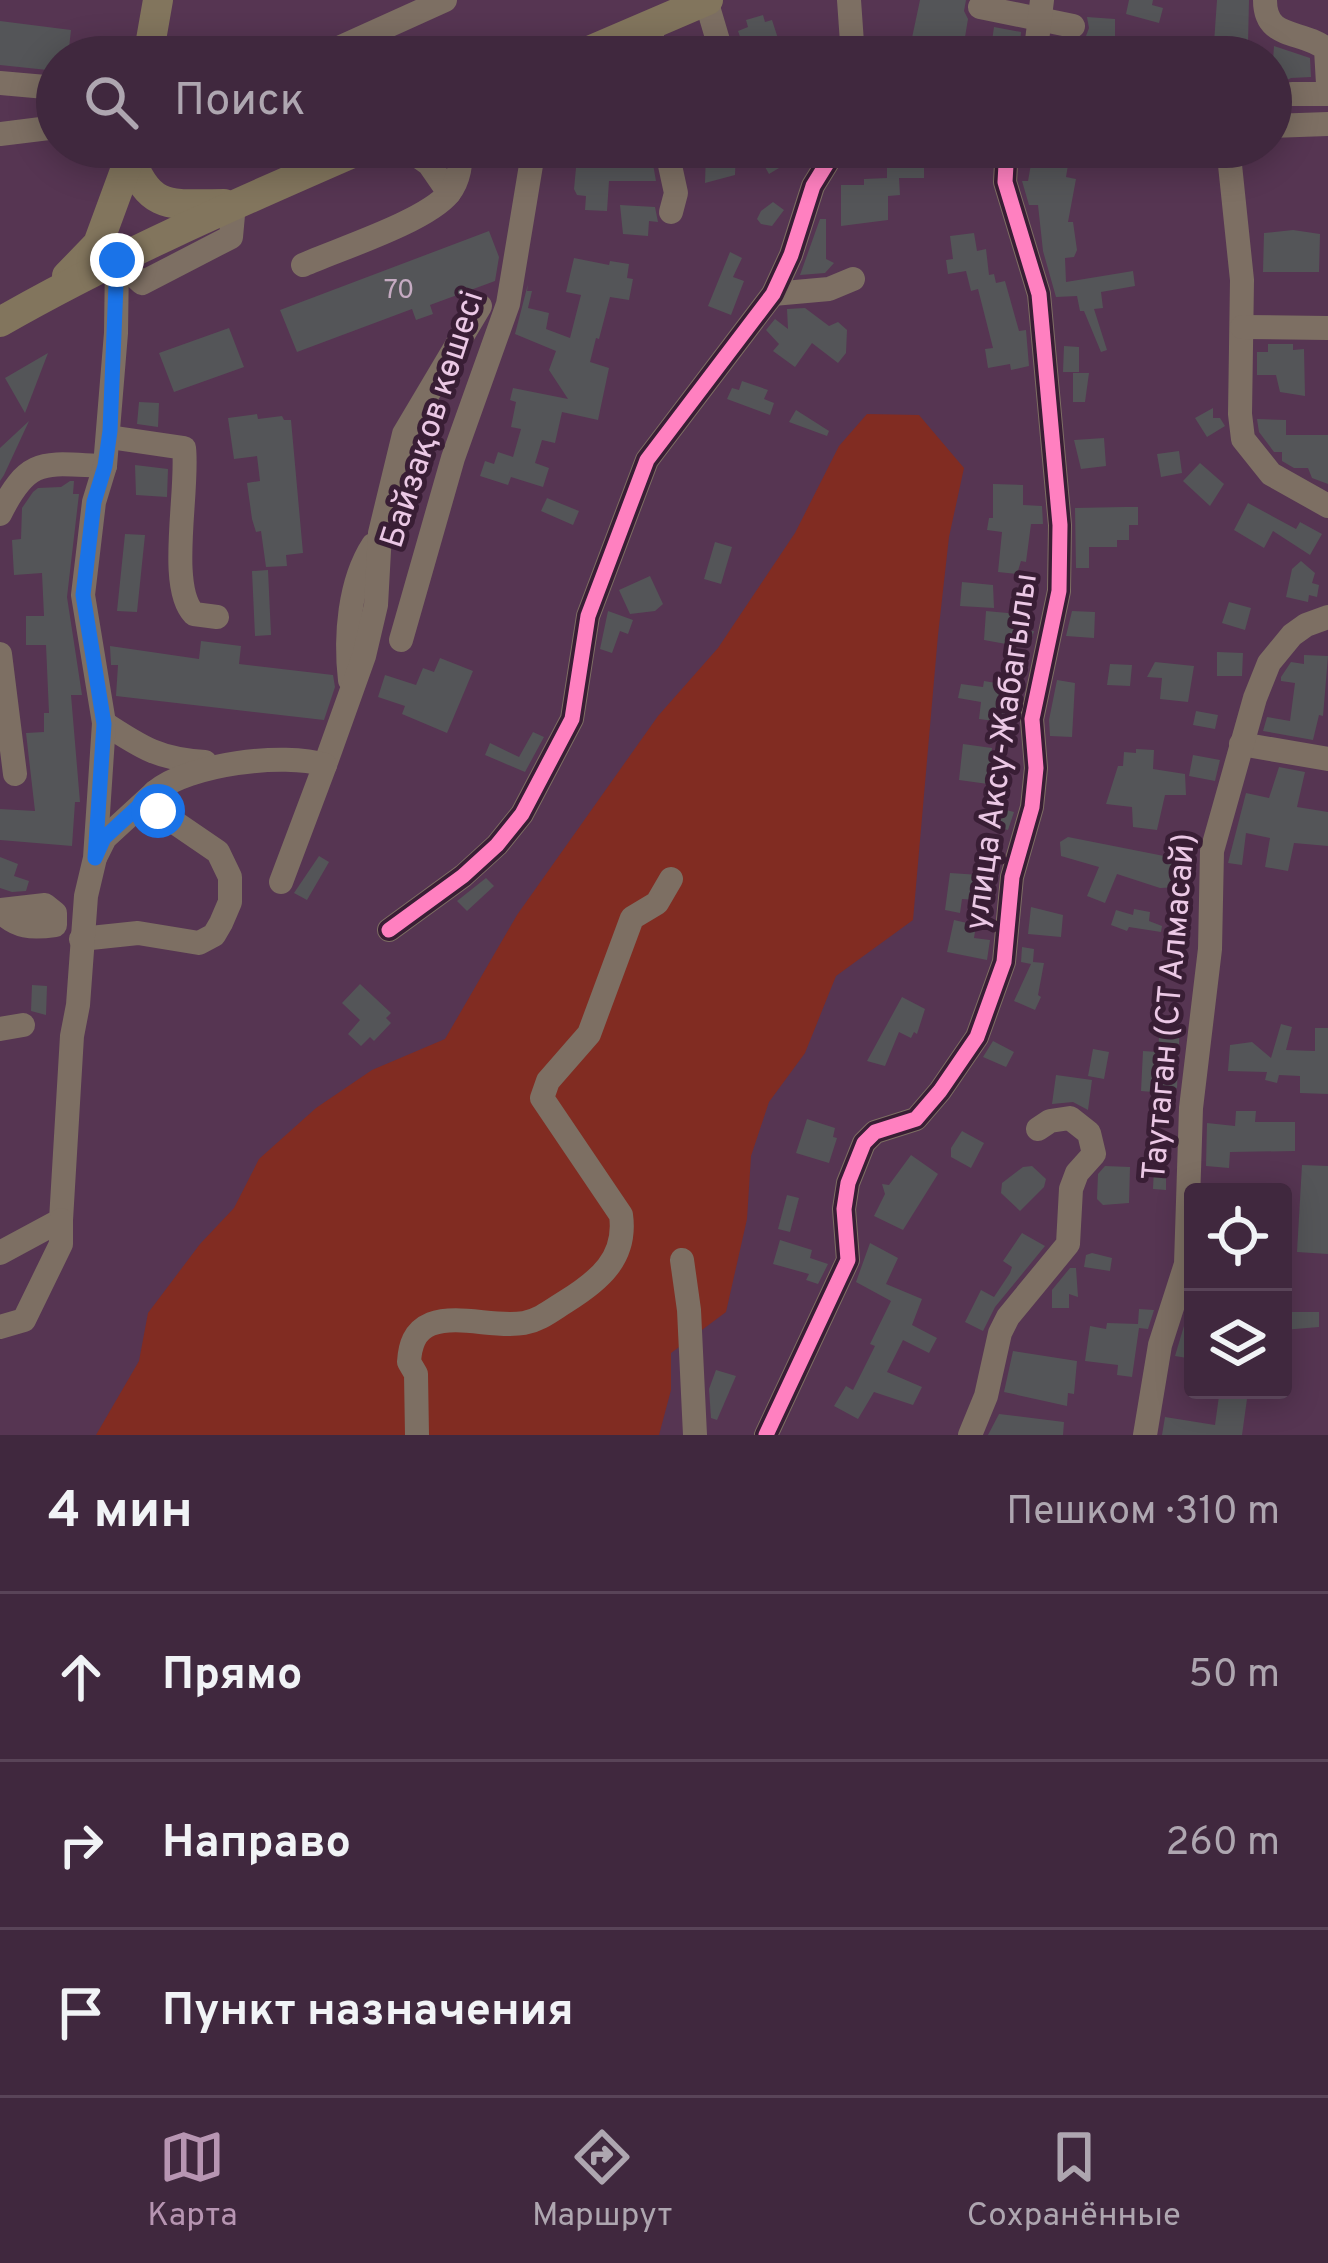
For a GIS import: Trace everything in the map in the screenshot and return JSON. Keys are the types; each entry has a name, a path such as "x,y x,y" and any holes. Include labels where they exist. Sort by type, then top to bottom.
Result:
{"main road":[{"path":"152,36 158,0"},
{"path":"624,36 707,0"},
{"path":"52,292 98,244 125,168"},
{"path":"117,260 129,168"},
{"path":"136,168 140,184 168,204 234,204"},
{"path":"0,322 117,260 317,168"}],"street":[{"path":"365,36 445,0"},
{"path":"707,0 717,36"},
{"path":"849,0 852,36"},
{"path":"1265,0 1267,19 1280,33 1316,41 1326,49 1328,84"},
{"path":"980,7 1041,10 1072,26"},
{"path":"652,24 652,36"},
{"path":"0,83 36,86"},
{"path":"1292,94 1328,94"},
{"path":"1292,125 1328,124"},
{"path":"0,134 36,130"},
{"path":"432,168 449,193"},
{"path":"303,265 392,230 449,193 459,168"},
{"name":"Байзақов көшесі","path":"401,640 453,458 508,304 531,168"},
{"path":"671,168 676,193 671,212"},
{"path":"389,930 463,875 522,814 572,718 589,616 647,460 773,293 824,168"},
{"name":"улица Аксу-Жабагылы","path":"766,1435 848,1260 844,1209 848,1183 864,1143 875,1132 916,1119 940,1091 977,1037 1004,962 1012,877 1032,807 1036,767 1032,719 1058,591 1060,525 1039,293 1005,182 1006,168"},
{"path":"1230,168 1242,327 1243,439 1271,473 1328,506"},
{"path":"0,1327 24,1321 61,1244 66,1104 81,939 95,858 104,724 83,595 94,502 109,436 117,260"},
{"path":"773,293 829,289 853,279"},
{"path":"280,882 351,692 376,604 380,533 404,434 480,306"},
{"path":"1242,327 1328,328"},
{"path":"109,436 184,448 184,604 194,614 217,616"},
{"path":"0,514 22,473 40,466 105,466"},
{"name":"Таутаган (СТ Алмасай)","path":"1145,1435 1160,1345 1186,1264 1191,1108 1210,949 1211,851 1255,698 1279,649 1306,625 1328,617"},
{"path":"0,653 15,774"},
{"path":"104,724 134,746 170,760 244,764"},
{"path":"1241,744 1328,759"},
{"path":"95,858 104,838 170,779 244,764 312,761 325,765"},
{"path":"81,939 138,933 199,943 214,935 221,923 230,902 230,877 218,852 158,811 154,792"},
{"path":"417,1435 416,1374 409,1362 412,1339 421,1330 446,1322 509,1324 542,1318 592,1285 616,1258 623,1230 621,1215 542,1098 548,1081 589,1034 632,918 657,903 671,879"},
{"path":"970,1435 986,1396 1000,1333 1068,1244 1071,1190 1077,1173 1094,1154 1089,1133 1070,1118 1050,1121 1038,1129"},
{"path":"0,1253 61,1220"},
{"path":"682,1260 695,1435"}],"shaded area":[{"path":"867,414 919,415 964,468 949,537 913,920 836,976 805,1053 769,1102 751,1156 747,1219 726,1312 671,1353 671,1390 659,1435 96,1435 139,1361 148,1313 234,1208 259,1159 316,1108 372,1070 445,1039 517,915 658,716 718,648 795,533 839,446"}],"building":[{"path":"920,0 966,0 965,36 912,36"},
{"path":"1129,0 1153,0 1152,5 1163,8 1159,23 1126,14"},
{"path":"1217,0 1249,0 1248,36 1214,36"},
{"path":"763,15 765,22 772,20 777,36 740,36 738,31 748,27 746,20"},
{"path":"1087,17 1115,19 1115,36 1086,36"},
{"path":"0,21 71,30 70,36 36,36 36,69 0,65"},
{"path":"994,27 1021,32 1021,36 993,36"},
{"path":"1292,52 1310,58 1311,77 1292,78"},
{"path":"576,168 654,168 656,181 609,181 607,211 585,210 586,196 577,195"},
{"path":"705,168 735,168 735,175 705,183"},
{"path":"887,168 924,168 924,178 899,178 900,195 888,196 888,220 841,226 841,185 887,178"},
{"path":"1030,168 1068,168 1066,177 1076,179 1068,222 1073,222 1077,250 1074,257 1065,258 1066,282 1133,271 1135,286 1101,292 1103,308 1094,309 1107,350 1101,352 1077,296 1056,297 1043,251 1038,205 1029,205 1022,181 1028,181"},
{"path":"773,202 784,210 772,226 761,224 757,219 761,211"},
{"path":"620,205 655,207 658,222 649,221 648,236 623,234"},
{"path":"820,219 826,219 826,259 834,263 825,273 800,275"},
{"path":"489,231 499,257 495,281 430,305 433,314 416,320 412,309 297,352 280,310"},
{"path":"974,233 977,251 986,249 989,275 994,274 996,283 1005,281 1019,331 1026,330 1029,366 988,368 985,349 993,348 978,289 971,291 966,271 948,274 946,260 953,259 950,236"},
{"path":"1264,233 1320,234 1319,272 1263,272"},
{"path":"730,252 742,258 733,277 744,281 731,315 708,306"},
{"path":"574,258 629,264 627,278 633,279 629,300 610,297 590,362 609,368 598,420 562,412 555,443 542,440 535,463 549,468 543,487 511,477 508,485 480,476 485,461 494,464 498,452 513,457 521,429 511,427 516,402 510,400 513,388 568,399 549,370 556,351 515,334 528,284 527,291 532,291 528,308 549,313 546,329 570,338 581,295 566,292"},
{"path":"805,308 829,326 838,322 847,330 846,353 838,363 812,343 795,367 773,351 779,344 766,330 775,319 788,329 787,309"},
{"path":"229,328 244,367 174,392 159,353"},
{"path":"1268,344 1304,349 1305,396 1280,392 1276,375 1257,375 1257,352 1268,352"},
{"path":"1064,346 1079,347 1079,372 1063,372"},
{"path":"48,353 25,413 5,378"},
{"path":"1073,373 1089,373 1085,402 1073,402"},
{"path":"742,381 768,390 764,399 774,403 770,415 727,399"},
{"path":"139,402 159,403 158,427 137,424"},
{"path":"1213,408 1213,418 1220,418 1225,426 1207,437 1195,418"},
{"path":"796,410 829,431 827,436 789,422"},
{"path":"257,414 258,419 282,416 291,420 303,553 286,555 287,566 266,567 261,531 256,532 252,519 247,483 260,481 257,456 234,459 228,418"},
{"path":"1257,419 1286,420 1286,435 1328,435 1328,484 1312,478 1308,468 1294,468 1282,461 1282,452 1274,452 1259,432"},
{"path":"29,421 4,475 0,481 0,448"},
{"path":"1104,438 1106,466 1081,469 1074,440"},
{"path":"1179,451 1182,473 1161,477 1157,454"},
{"path":"1200,463 1224,484 1210,506 1183,481"},
{"path":"135,465 168,469 167,497 136,495"},
{"path":"74,481 73,494 79,494 67,597 82,695 71,695 80,802 75,802 72,846 0,840 0,809 35,811 26,733 44,732 44,713 49,713 46,645 26,645 26,616 44,616 42,573 14,575 12,540 21,539 22,508 33,492"},
{"path":"993,484 1023,485 1023,505 1042,506 1043,524 1031,524 1026,562 1021,561 1017,574 998,572 1002,532 987,530 993,518"},
{"path":"547,498 579,511 573,525 541,511"},
{"path":"1248,503 1296,529 1300,522 1322,534 1310,555 1273,531 1264,548 1234,530"},
{"path":"1138,507 1138,525 1129,525 1129,540 1117,540 1117,547 1089,547 1089,568 1076,568 1075,508"},
{"path":"125,534 145,535 137,612 117,611"},
{"path":"715,542 732,547 721,584 704,579"},
{"path":"1301,561 1315,573 1312,583 1319,585 1317,597 1309,595 1308,602 1286,597 1292,569"},
{"path":"268,570 271,635 255,636 252,571"},
{"path":"650,576 663,604 655,611 630,614 619,590"},
{"path":"962,582 993,585 994,608 960,606"},
{"path":"1229,602 1251,608 1245,630 1222,623"},
{"path":"608,611 633,620 628,634 620,631 612,653 600,649"},
{"path":"986,611 1018,614 1017,630 1034,631 1031,642 1018,641 1017,646 984,640"},
{"path":"1072,611 1095,612 1094,638 1066,636"},
{"path":"201,641 241,646 239,664 333,675 335,687 324,720 116,696 118,665 111,665 110,646 199,659"},
{"path":"1217,652 1243,653 1242,676 1217,676"},
{"path":"1304,655 1328,656 1323,716 1319,715 1313,740 1263,731 1267,717 1290,721 1295,683 1281,681 1281,677 1291,662 1304,664"},
{"path":"440,658 473,671 447,733 402,714 405,706 378,697 385,675 416,685 423,668 434,672"},
{"path":"1155,662 1194,666 1188,702 1160,699 1162,678 1147,677"},
{"path":"1110,664 1132,665 1130,686 1107,685"},
{"path":"1057,680 1075,683 1072,737 1050,736"},
{"path":"984,681 1019,687 1014,715 1003,713 1002,722 979,719 981,702 958,698 961,684 983,687"},
{"path":"1196,711 1218,715 1215,729 1193,725"},
{"path":"533,732 544,737 525,772 485,755 490,743 519,757"},
{"path":"963,744 992,748 988,784 959,780"},
{"path":"1136,749 1154,750 1153,769 1185,774 1186,795 1165,795 1157,830 1133,827 1132,807 1106,804 1118,766 1123,766 1124,752 1136,753"},
{"path":"1193,755 1220,760 1215,781 1189,776"},
{"path":"1279,767 1305,772 1297,807 1328,812 1328,846 1294,843 1288,871 1265,867 1270,838 1246,833 1242,865 1228,863 1246,793 1269,798"},
{"path":"995,807 1014,812 1008,830 991,826"},
{"path":"1068,837 1164,856 1165,851 1185,854 1179,887 1160,888 1117,874 1105,903 1087,896 1099,867 1061,856 1060,842"},
{"path":"319,856 329,862 307,900 294,893"},
{"path":"0,857 18,864 14,876 29,881 26,891 0,888"},
{"path":"950,873 995,876 992,901 962,899 960,913 945,910"},
{"path":"486,878 494,886 467,911 457,901"},
{"path":"1031,907 1063,915 1061,937 1028,934"},
{"path":"1134,909 1150,912 1149,921 1162,926 1161,932 1129,927 1127,931 1111,925 1116,910 1133,915"},
{"path":"954,920 976,925 974,938 990,940 987,960 947,952"},
{"path":"1022,947 1034,949 1033,962 1044,963 1035,1010 1014,1001 1031,964 1021,962"},
{"path":"360,984 391,1013 386,1018 391,1023 374,1041 370,1037 361,1046 348,1034 360,1020 342,1003"},
{"path":"32,985 47,986 46,1015 31,1011"},
{"path":"902,997 925,1009 917,1034 911,1038 899,1032 885,1066 867,1061"},
{"path":"1164,1020 1180,1021 1177,1088 1153,1086 1153,1092 1141,1091 1143,1051 1158,1052"},
{"path":"1281,1024 1292,1027 1286,1050 1315,1051 1315,1028 1328,1028 1328,1094 1300,1093 1300,1076 1279,1075 1277,1083 1265,1080 1267,1072 1228,1071 1230,1045 1252,1042 1271,1058"},
{"path":"993,1041 1014,1052 1006,1067 983,1057"},
{"path":"1093,1049 1109,1052 1104,1079 1088,1076"},
{"path":"1056,1075 1092,1080 1088,1110 1073,1102 1052,1104"},
{"path":"1236,1111 1256,1111 1255,1122 1295,1122 1295,1151 1230,1152 1229,1168 1206,1166 1207,1123 1235,1126"},
{"path":"807,1119 835,1128 833,1137 837,1138 829,1163 796,1153"},
{"path":"962,1131 984,1143 971,1168 951,1157"},
{"path":"911,1155 938,1174 903,1230 874,1216 885,1194 882,1184 889,1185"},
{"path":"1302,1165 1328,1166 1328,1254 1297,1252"},
{"path":"1032,1166 1046,1179 1044,1187 1020,1211 1001,1193 1002,1183"},
{"path":"1105,1166 1130,1167 1129,1203 1103,1205 1097,1199 1098,1174"},
{"path":"1154,1167 1166,1168 1166,1190 1153,1189"},
{"path":"787,1195 799,1198 790,1232 778,1229"},
{"path":"1022,1233 1045,1246 995,1307 983,1331 965,1322 981,1290 994,1297 1010,1273 1012,1267 1003,1261"},
{"path":"780,1240 812,1250 810,1258 828,1264 818,1284 806,1280 809,1274 773,1264"},
{"path":"870,1243 898,1258 886,1284 922,1299 912,1325 937,1338 929,1353 903,1340 887,1372 922,1387 913,1405 874,1392 858,1419 834,1406 846,1386 853,1390 891,1301 856,1282"},
{"path":"1086,1255 1112,1258 1110,1271 1084,1267"},
{"path":"1070,1268 1076,1268 1078,1297 1069,1294 1069,1308 1052,1308 1052,1290"},
{"path":"1139,1309 1154,1310 1148,1329 1139,1328 1132,1377 1117,1375 1118,1365 1085,1361 1090,1326 1106,1329 1107,1323 1138,1324"},
{"path":"1292,1312 1319,1312 1319,1327 1292,1329"},
{"path":"1184,1326 1184,1358 1175,1356"},
{"path":"1013,1351 1077,1361 1074,1394 1068,1393 1067,1406 1004,1392"},
{"path":"716,1370 736,1376 717,1420 711,1418 709,1389"},
{"path":"1219,1399 1247,1399 1242,1435 1162,1435 1165,1417 1215,1425"},
{"path":"999,1414 1064,1422 1063,1435 988,1435"}],"cycle path":[{"path":"389,930 463,876 522,814 572,719 588,616 647,460 773,294 824,168"},
{"path":"766,1435 848,1260 844,1209 848,1183 864,1143 875,1132 916,1119 940,1091 977,1037 1004,962 1012,877 1032,807 1036,768 1032,719 1059,591 1060,525 1039,294 1005,182 1006,168"}],"route":[{"path":"117,260 110,431 94,502 83,595 104,724 95,858 104,838 154,792 158,811"}]}
